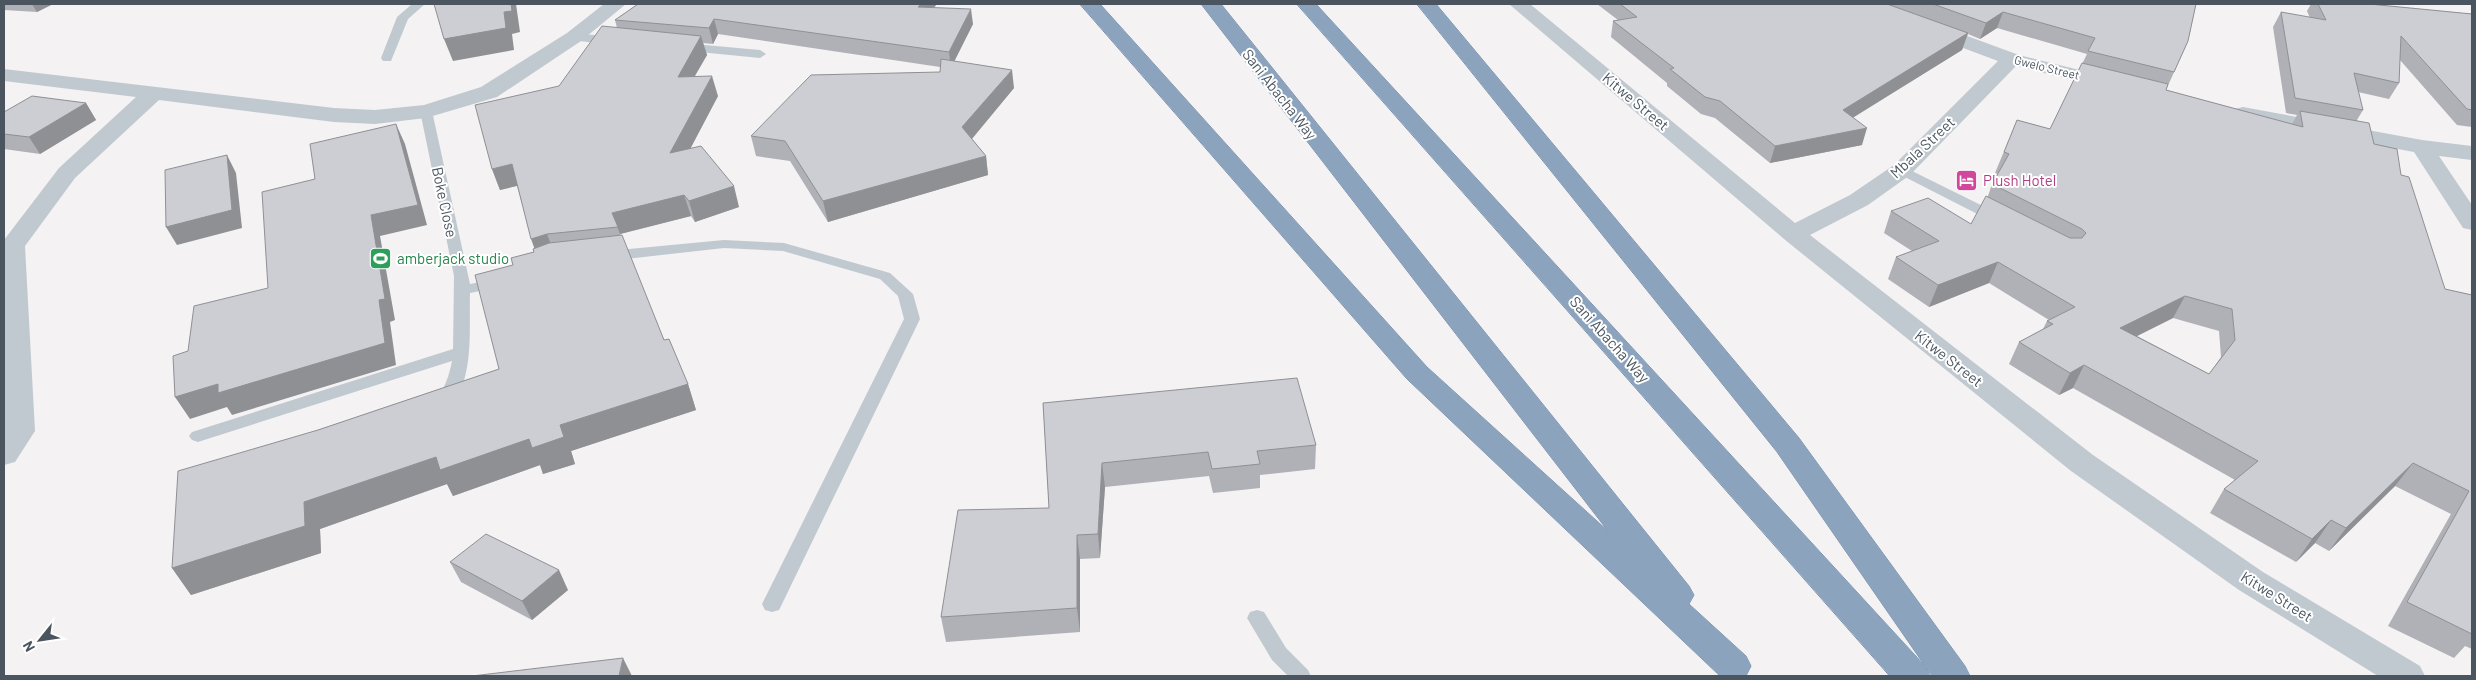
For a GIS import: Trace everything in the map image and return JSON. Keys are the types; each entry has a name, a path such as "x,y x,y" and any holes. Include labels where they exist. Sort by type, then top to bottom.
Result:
{"highway":[{"path":"1090,4 1417,373 1738,671"},
{"name":"Sani Abacha Way","path":"1211,4 1280,94 1738,671"},
{"name":"Sani Abacha Way","path":"1306,4 1912,676"},
{"path":"1426,4 1788,445 1952,676"}],"street":[{"path":"8,78 154,93 334,115 375,117 426,111 489,92 574,37 616,4"},
{"name":"Kitwe Street","path":"1519,4 1793,234 2082,463 2251,581 2407,676"},
{"name":"Gwelo Street","path":"1863,4 2012,59 2133,88"},
{"name":"Mbala Street","path":"1793,234 1859,200 1902,170 2012,59"},
{"path":"4,455 20,431 12,246 67,173 154,93"},
{"path":"2226,111 2422,147 2472,153"},
{"path":"2422,147 2472,223"}],"lane":[{"path":"387,58 403,17 419,4"},
{"path":"574,37 623,42"},
{"path":"672,46 760,54"},
{"name":"Boke Close","path":"426,111 462,276 463,290 461,352 458,376 448,400 434,411"},
{"path":"1902,170 2014,228"},
{"path":"593,258 724,244 784,247 885,276 905,294 912,319 772,604"},
{"path":"463,290 492,286 519,275"},
{"path":"198,436 461,352"},
{"path":"1257,618 1279,654 1301,676"}],"building":[{"path":"434,4 511,4 512,11 504,12 506,28 444,39"},
{"path":"638,4 921,4 918,7 971,9 949,52 714,19 709,28 615,20"},
{"path":"1620,4 1887,4 1968,33 1843,110 1867,128 1775,146 1720,101 1705,97 1670,69 1674,68 1613,21 1637,17"},
{"path":"1933,4 2196,4 2188,41 2174,72 2088,51 2095,38 2003,12 1986,23"},
{"path":"2318,4 2369,4 2472,14 2472,110 2467,109 2401,36 2399,83 2354,73 2363,110 2295,98 2281,12 2326,20"},
{"path":"602,26 701,36 678,77 712,76 670,153 701,146 734,186 689,201 684,195 612,213 618,227 547,234 531,239 512,164 492,169 475,105 559,86"},
{"path":"941,59 1012,70 962,127 986,156 823,201 785,141 751,136 811,75 940,72"},
{"path":"2082,63 2168,84 2166,90 2303,127 2300,111 2369,123 2374,144 2397,149 2401,175 2409,177 2445,289 2472,295 2472,634 2407,602 2469,491 2413,463 2346,528 2331,520 2312,539 2224,489 2258,461 2084,365 2070,373 2019,342 2053,324 2047,321 2075,307 1998,262 1938,285 1896,257 1939,241 1891,211 1928,198 1971,224 1986,196 2070,238 2082,238 2086,233 2082,229 1992,184 2009,154 2004,152 2017,120 2050,129","holes":["2185,296 2232,309 2235,340 2209,374 2120,328"]},
{"path":"32,96 86,103 29,137 4,134 4,112"},
{"path":"396,124 418,205 371,215 385,299 379,300 385,343 218,393 218,384 175,397 173,356 188,351 194,306 268,288 262,192 315,179 310,144"},
{"path":"227,155 232,210 166,227 165,170"},
{"path":"622,235 664,340 669,339 688,384 560,425 564,437 532,448 529,439 440,470 436,457 304,502 305,526 172,568 178,471 318,430 499,369 475,275 513,265 511,258 534,252 533,249 549,243"},
{"path":"1297,378 1316,445 1257,451 1260,464 1212,469 1208,452 1102,463 1098,534 1077,535 1077,608 941,617 958,510 1049,508 1043,403"},
{"path":"486,534 559,570 522,601 450,562"},
{"path":"623,658 619,676 472,676"}],"place":[{"name":"Plush Hotel","path":"1967,180"},
{"name":"amberjack studio","path":"381,258"}]}
